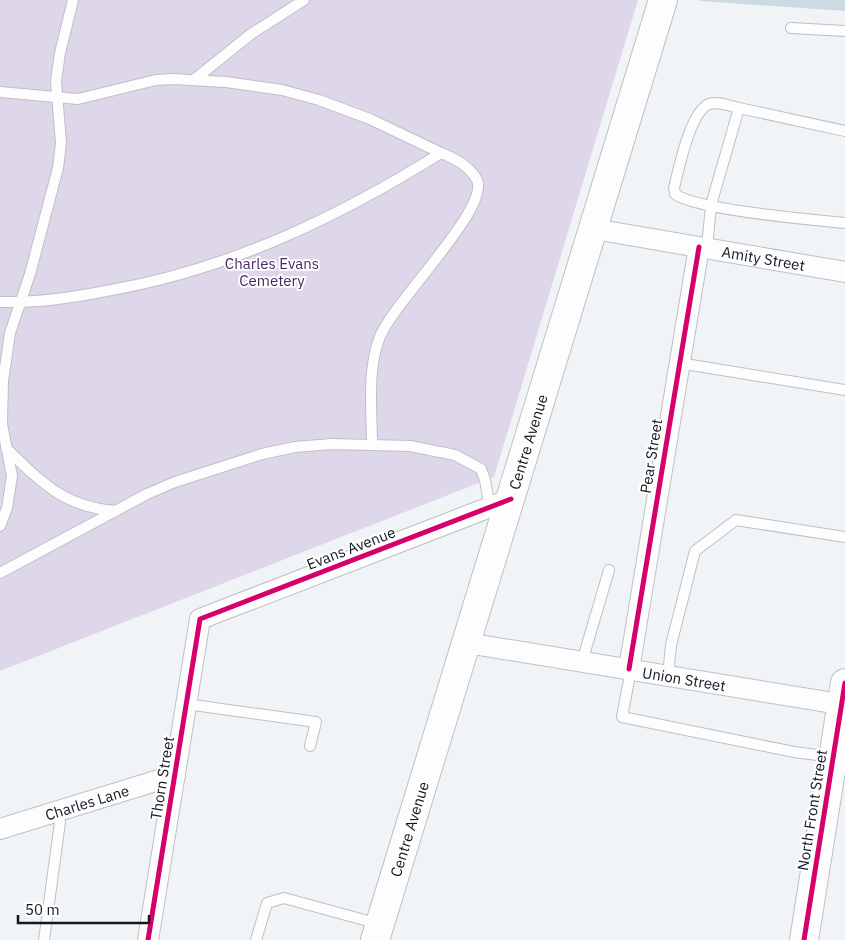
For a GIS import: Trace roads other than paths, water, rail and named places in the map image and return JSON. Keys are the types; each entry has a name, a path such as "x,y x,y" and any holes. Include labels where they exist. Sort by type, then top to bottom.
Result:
{"main road":[{"name":"Centre Avenue","path":"378,932 467,642 500,503 594,229 663,0"},
{"name":"North Front Street","path":"804,940 844,698"}],"street":[{"name":"Amity Street","path":"594,229 845,272"},
{"name":"Pear Street","path":"630,670 678,363 703,248"},
{"name":"Evans Avenue","path":"200,619 500,503"},
{"name":"Thorn Street","path":"148,940 200,619"},
{"name":"Union Street","path":"467,642 668,676 844,698"},
{"name":"Charles Lane","path":"0,829 175,775"}],"lane":[{"path":"0,526 7,508 12,476 2,424 3,381 10,333 58,168 61,143 56,80 60,53 73,0"},
{"path":"195,79 251,34 304,0"},
{"path":"792,28 845,31"},
{"path":"0,92 78,99 147,82 173,78 195,79 297,93 363,116 463,164 477,180 476,198 466,218 398,308 379,338 372,376 372,445"},
{"path":"845,132 715,103 702,109 693,123 674,188 675,194 681,199 711,205 845,223"},
{"path":"703,248 711,205 739,108"},
{"path":"0,302 81,296 140,285 225,262 326,218 377,192 441,153"},
{"path":"678,363 845,390"},
{"path":"0,573 175,482 262,454 314,445 410,446 432,449 465,459 481,469 485,480 500,503"},
{"path":"6,447 38,479 68,500 93,509 116,511"},
{"path":"668,676 671,645 696,551 736,520 845,537"},
{"path":"582,662 609,570"},
{"path":"630,670 622,717 794,752 833,757"},
{"path":"186,704 316,722 310,746"},
{"path":"44,940 60,822"},
{"path":"256,940 267,903 284,898 378,932"}],"park label":[{"name":"Charles Evans Cemetery","path":"272,272"}]}
